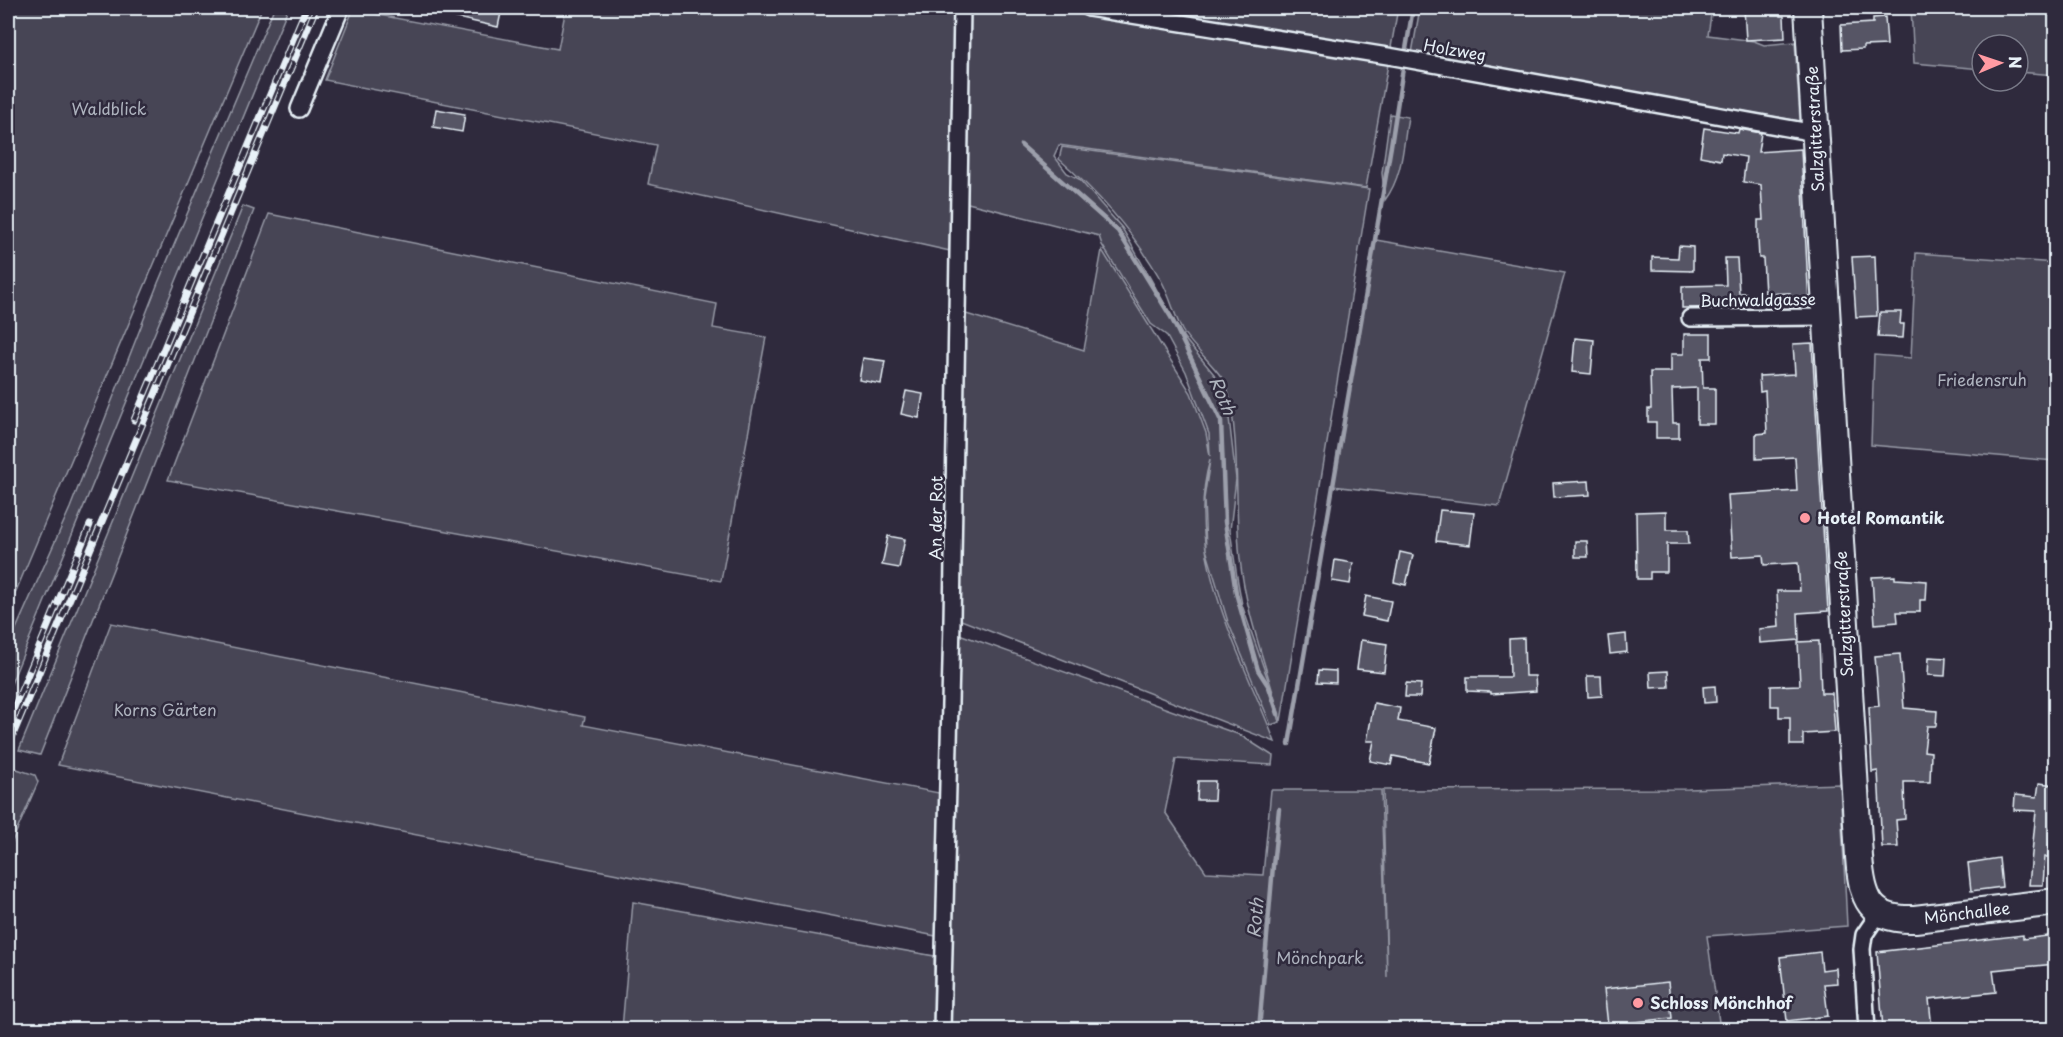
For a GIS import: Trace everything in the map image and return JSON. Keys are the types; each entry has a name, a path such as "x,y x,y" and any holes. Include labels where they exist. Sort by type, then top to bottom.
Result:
{"main road":[{"name":"Salzgitterstraße","path":"1808,8 1859,865 1865,893 1879,913"},
{"name":"Mönchallee","path":"1879,913 1894,919 1916,919 2055,902"}],"street":[{"path":"299,109 341,8"},
{"name":"An der Rot","path":"942,1029 962,8"},
{"name":"Holzweg","path":"1088,8 1394,57 1815,133"},
{"name":"Buchwaldgasse","path":"1690,318 1826,317"},
{"path":"1867,1029 1862,949 1864,935 1879,913"}],"green space":[{"name":"Waldblick","path":"8,8 262,8 8,610"},
{"path":"274,8 288,8 8,691 8,647 70,508 158,283"},
{"path":"566,8 1398,8 1366,188 1059,145 1054,156 1067,173 1079,179 1122,228 1184,338 1223,385 1236,479 1230,530 1237,577 1242,605 1280,722 1271,725 1228,622 1207,552 1220,604 1275,742 961,620 963,313 1084,350 1102,250 1191,393 1206,433 1210,456 1209,434 1186,372 1166,335 1151,324 1102,245 1099,236 952,199 950,251 648,184 656,145 325,80 353,10 558,49","holes":["1210,460 1204,499 1206,545 1203,496"]},
{"path":"1420,8 1712,8 1708,35 1754,41 1764,45 1795,42 1800,121 1412,53"},
{"path":"1911,8 2055,8 2055,75 2030,73 2030,33 1970,33 1970,68 1914,63"},
{"path":"1390,114 1408,117 1399,171 1385,200 1382,173"},
{"path":"1062,147 1369,189 1281,721 1252,621 1243,580 1238,538 1236,451 1227,387 1220,374 1182,330 1164,286 1140,246 1102,200 1059,159"},
{"path":"243,206 254,210 40,755 19,750"},
{"path":"269,214 717,304 713,328 766,337 721,581 168,480"},
{"path":"1376,240 1565,273 1499,506 1333,486"},
{"name":"Friedensruh","path":"1916,253 2055,263 2055,461 1871,445 1874,355 1911,358"},
{"name":"Korns Gärten","path":"111,623 585,717 583,725 939,793 936,936 58,765"},
{"name":"Mönchpark","path":"959,634 1240,735 1273,756 1272,765 1176,759 1165,812 1206,872 1263,875 1271,790 1381,790 1387,977 1383,790 1688,789 1840,784 1847,926 1707,936 1720,1029 951,1030"},
{"path":"14,768 35,775 38,782 8,851 8,782"},
{"path":"633,902 934,956 933,1029 622,1029"}],"building":[{"path":"435,8 502,8 498,27 435,13"},
{"path":"1780,8 1780,16 1784,16 1785,38 1746,40 1744,9"},
{"path":"1885,17 1887,45 1842,50 1841,25 1873,23 1873,18"},
{"path":"436,109 465,114 462,132 433,127"},
{"path":"1704,128 1738,133 1739,129 1761,133 1758,152 1801,149 1809,306 1790,307 1790,293 1765,294 1763,258 1759,258 1758,239 1758,220 1763,220 1761,185 1743,182 1746,157 1722,153 1721,160 1700,156"},
{"path":"1679,246 1693,247 1693,271 1652,270 1652,257 1678,258"},
{"path":"1875,256 1877,316 1856,317 1852,257"},
{"path":"1725,258 1737,258 1739,293 1746,293 1747,307 1682,308 1682,286 1726,285"},
{"path":"1880,312 1901,312 1900,324 1904,324 1903,338 1878,337"},
{"path":"1684,334 1711,334 1711,358 1702,358 1703,388 1715,388 1715,424 1697,424 1697,388 1672,389 1673,423 1679,423 1679,438 1656,438 1656,422 1648,422 1648,409 1651,409 1650,372 1671,372 1671,354 1684,354"},
{"path":"1575,338 1594,340 1591,374 1572,372"},
{"path":"1812,343 1828,611 1798,613 1799,640 1760,643 1759,629 1779,627 1777,591 1800,591 1798,563 1764,565 1763,555 1732,557 1728,495 1797,491 1795,457 1756,459 1756,434 1767,433 1765,391 1760,392 1759,376 1795,374 1793,344"},
{"path":"863,358 885,361 881,384 859,380"},
{"path":"906,391 923,394 919,418 901,414"},
{"path":"1589,481 1590,495 1554,497 1553,483"},
{"path":"1440,510 1474,513 1470,545 1436,541"},
{"path":"1666,511 1666,530 1688,530 1689,544 1667,544 1667,572 1650,572 1650,579 1637,579 1636,512"},
{"path":"888,536 905,539 899,568 882,565"},
{"path":"1575,541 1587,541 1588,557 1575,557"},
{"path":"1400,552 1413,555 1406,585 1394,582"},
{"path":"1335,560 1353,563 1350,584 1332,581"},
{"path":"1895,576 1895,579 1927,581 1926,600 1920,600 1920,612 1897,612 1898,622 1875,624 1872,577"},
{"path":"1366,596 1391,601 1387,621 1362,616"},
{"path":"1626,634 1627,652 1610,654 1608,636"},
{"path":"1524,638 1525,676 1535,676 1536,691 1491,694 1491,692 1467,691 1467,677 1510,677 1509,639"},
{"path":"1361,640 1387,644 1384,672 1357,669"},
{"path":"1819,641 1821,693 1832,693 1835,732 1803,734 1803,745 1790,745 1790,717 1779,717 1779,706 1771,706 1771,686 1800,685 1798,642"},
{"path":"1900,654 1904,708 1937,711 1936,726 1927,726 1924,751 1931,752 1930,782 1904,782 1905,819 1896,820 1898,847 1882,847 1878,771 1872,772 1869,707 1879,706 1875,656"},
{"path":"1929,657 1946,658 1945,676 1928,675"},
{"path":"1319,670 1336,671 1336,683 1318,682"},
{"path":"1668,671 1669,687 1651,688 1650,672"},
{"path":"1587,676 1601,676 1602,696 1588,697"},
{"path":"1406,683 1421,684 1420,697 1405,697"},
{"path":"1715,686 1716,702 1704,703 1703,687"},
{"path":"1374,703 1400,708 1398,721 1436,728 1429,763 1393,756 1391,765 1370,761 1374,741 1367,741"},
{"path":"1198,781 1215,781 1214,800 1197,800"},
{"path":"2039,783 2055,785 2055,828 2051,827 2048,857 2045,857 2043,885 2029,885 2036,811 2014,810 2015,795 2037,797"},
{"path":"1999,858 2002,887 1971,891 1968,863"},
{"path":"2023,935 2023,939 2055,935 2055,964 1993,970 1996,992 1929,999 1932,1029 1883,1029 1877,952"},
{"path":"1820,952 1822,970 1836,968 1837,983 1824,984 1828,1016 1787,1021 1780,957"},
{"name":"Schloss Mönchhof","path":"1668,982 1672,1018 1608,1025 1604,989"}],"waterway":[{"path":"1406,49 1413,8"},
{"path":"1289,744 1403,68"},
{"name":"Roth","path":"1021,145 1118,231 1171,317 1221,421 1225,522 1236,593 1258,670 1269,687 1278,714"},
{"name":"Roth","path":"1259,1030 1279,809"}],"railway":[{"path":"134,420 306,8"},
{"path":"8,747 316,8"},
{"path":"8,722 90,525"}],"place":[{"name":"Hotel Romantik","path":"1805,518"},
{"name":"Schloss Mönchhof","path":"1638,1003"}]}
